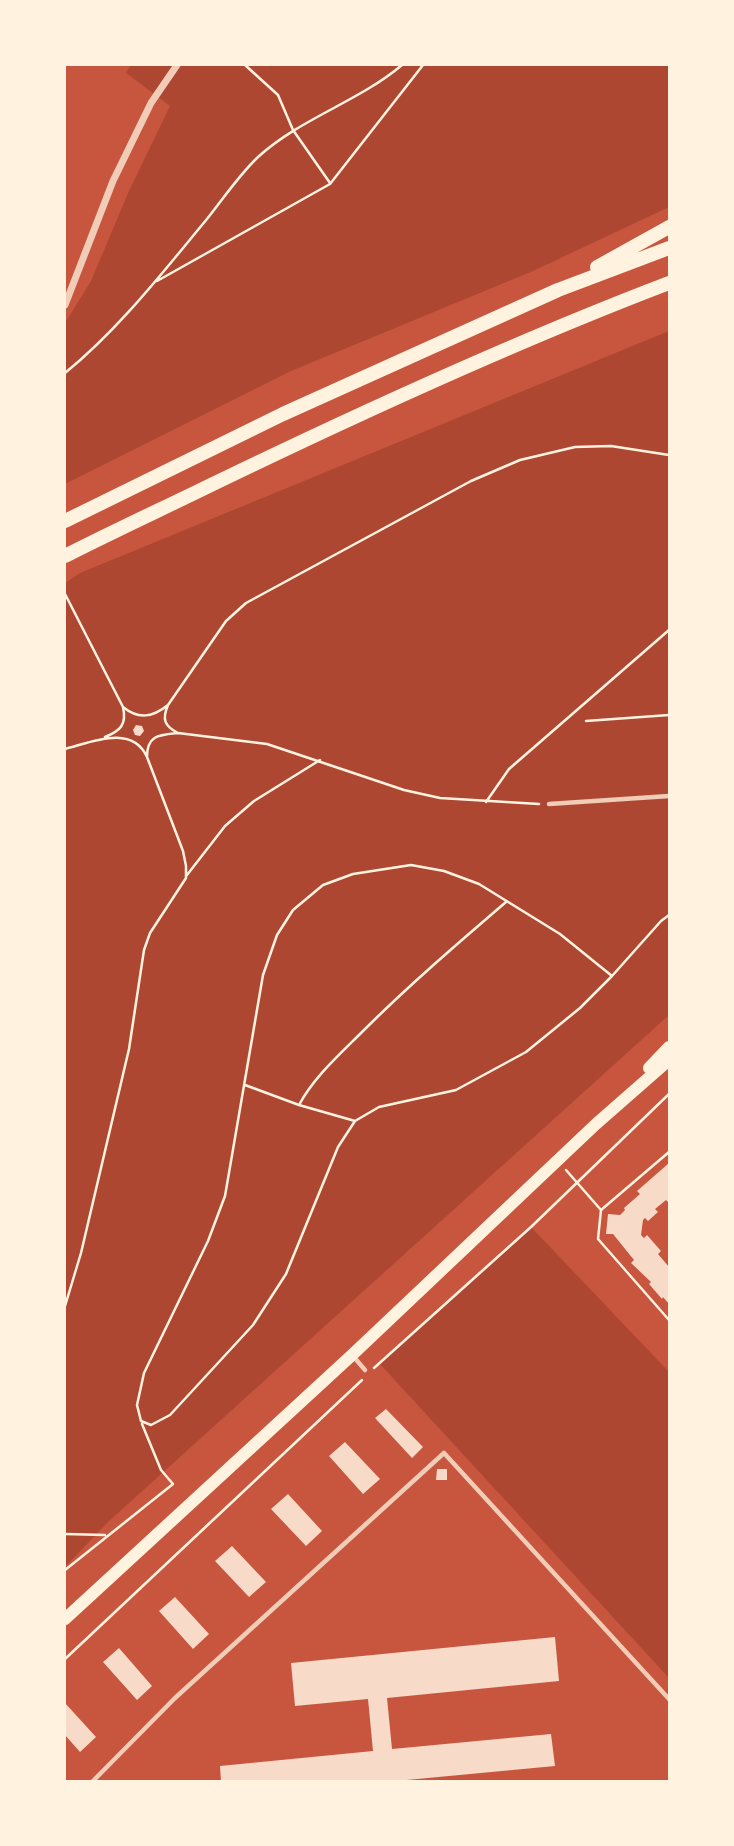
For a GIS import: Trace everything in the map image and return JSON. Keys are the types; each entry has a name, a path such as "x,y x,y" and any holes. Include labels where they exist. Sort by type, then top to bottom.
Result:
{"highway":[{"path":"558,290 669,227"},
{"path":"65,521 283,414 558,290 669,248"},
{"path":"65,556 308,438 589,314 665,285"}],"main road":[{"path":"596,1124 669,1047"},
{"path":"65,1619 352,1355 596,1124 669,1060"}],"street":[{"path":"65,305 113,181 151,103 177,65"}],"lane":[{"path":"549,804 669,796"},
{"path":"352,1355 365,1370"},
{"path":"93,1781 175,1698 444,1453 669,1699"}],"path":[{"path":"245,65 278,95 293,130 330,184"},
{"path":"65,373 91,352 154,282 257,159 293,130 381,83 402,65"},
{"path":"154,282 330,184 423,65"},
{"path":"123,707 131,714 145,717 158,713 168,705 226,621 246,603 471,481 520,460 575,447 611,446 669,455"},
{"path":"65,594 125,715 123,726 114,733 65,749"},
{"path":"486,802 509,769 669,630"},
{"path":"168,705 164,722 178,733"},
{"path":"586,721 669,715"},
{"path":"147,757 150,741 157,736 178,733 267,744 404,790 440,798 549,804"},
{"path":"100,739 122,737 144,749 183,851 186,878"},
{"path":"65,1306 81,1253 129,1049 144,950 150,933 225,826 254,801 320,760"},
{"path":"65,1570 105,1535 173,1484 161,1470 141,1422 137,1405 144,1373 208,1241 225,1196 263,975 277,935 293,910 323,885 353,874 411,865 444,872 479,884 560,934 612,976"},
{"path":"299,1105 306,1092 339,1055 411,984 507,902"},
{"path":"141,1422 150,1425 170,1415 253,1325 286,1274 338,1147 355,1121 379,1107 456,1090 526,1052 580,1008 669,915"},
{"path":"245,1085 299,1105 355,1121"},
{"path":"65,1658 379,1363 531,1227 669,1094"},
{"path":"669,1152 601,1210 598,1239 669,1320"},
{"path":"557,1161 578,1181 601,1210"},
{"path":"65,1534 105,1535"}],"shaded area":[{"path":"131,65 669,65 669,207 533,271 291,371 65,484 65,323 91,281 129,191 170,106 126,73"},
{"path":"669,331 669,1015 108,1522 65,1567 65,583 80,573"},
{"path":"531,1227 669,1372 669,1678 379,1363"}],"building":[{"path":"136,725 142,726 144,731 140,736 135,735 133,730"},
{"path":"669,1163 669,1203 666,1200 655,1209 658,1212 648,1221 645,1218 643,1220 641,1235 644,1238 647,1235 661,1251 658,1254 669,1267 669,1304 631,1263 634,1260 613,1234 606,1234 608,1214 620,1215 640,1194 637,1191"},
{"path":"386,1409 423,1447 412,1458 375,1418"},
{"path":"345,1442 380,1479 363,1494 329,1456"},
{"path":"437,1469 447,1469 447,1480 436,1480"},
{"path":"288,1494 322,1531 306,1546 271,1509"},
{"path":"232,1546 266,1582 249,1597 215,1561"},
{"path":"175,1597 209,1634 193,1649 159,1611"},
{"path":"555,1637 559,1681 387,1698 392,1749 551,1734 555,1766 396,1781 221,1781 220,1766 373,1751 368,1699 295,1706 291,1663"},
{"path":"119,1648 152,1686 137,1700 103,1662"},
{"path":"65,1703 96,1737 80,1752 65,1735"}]}
